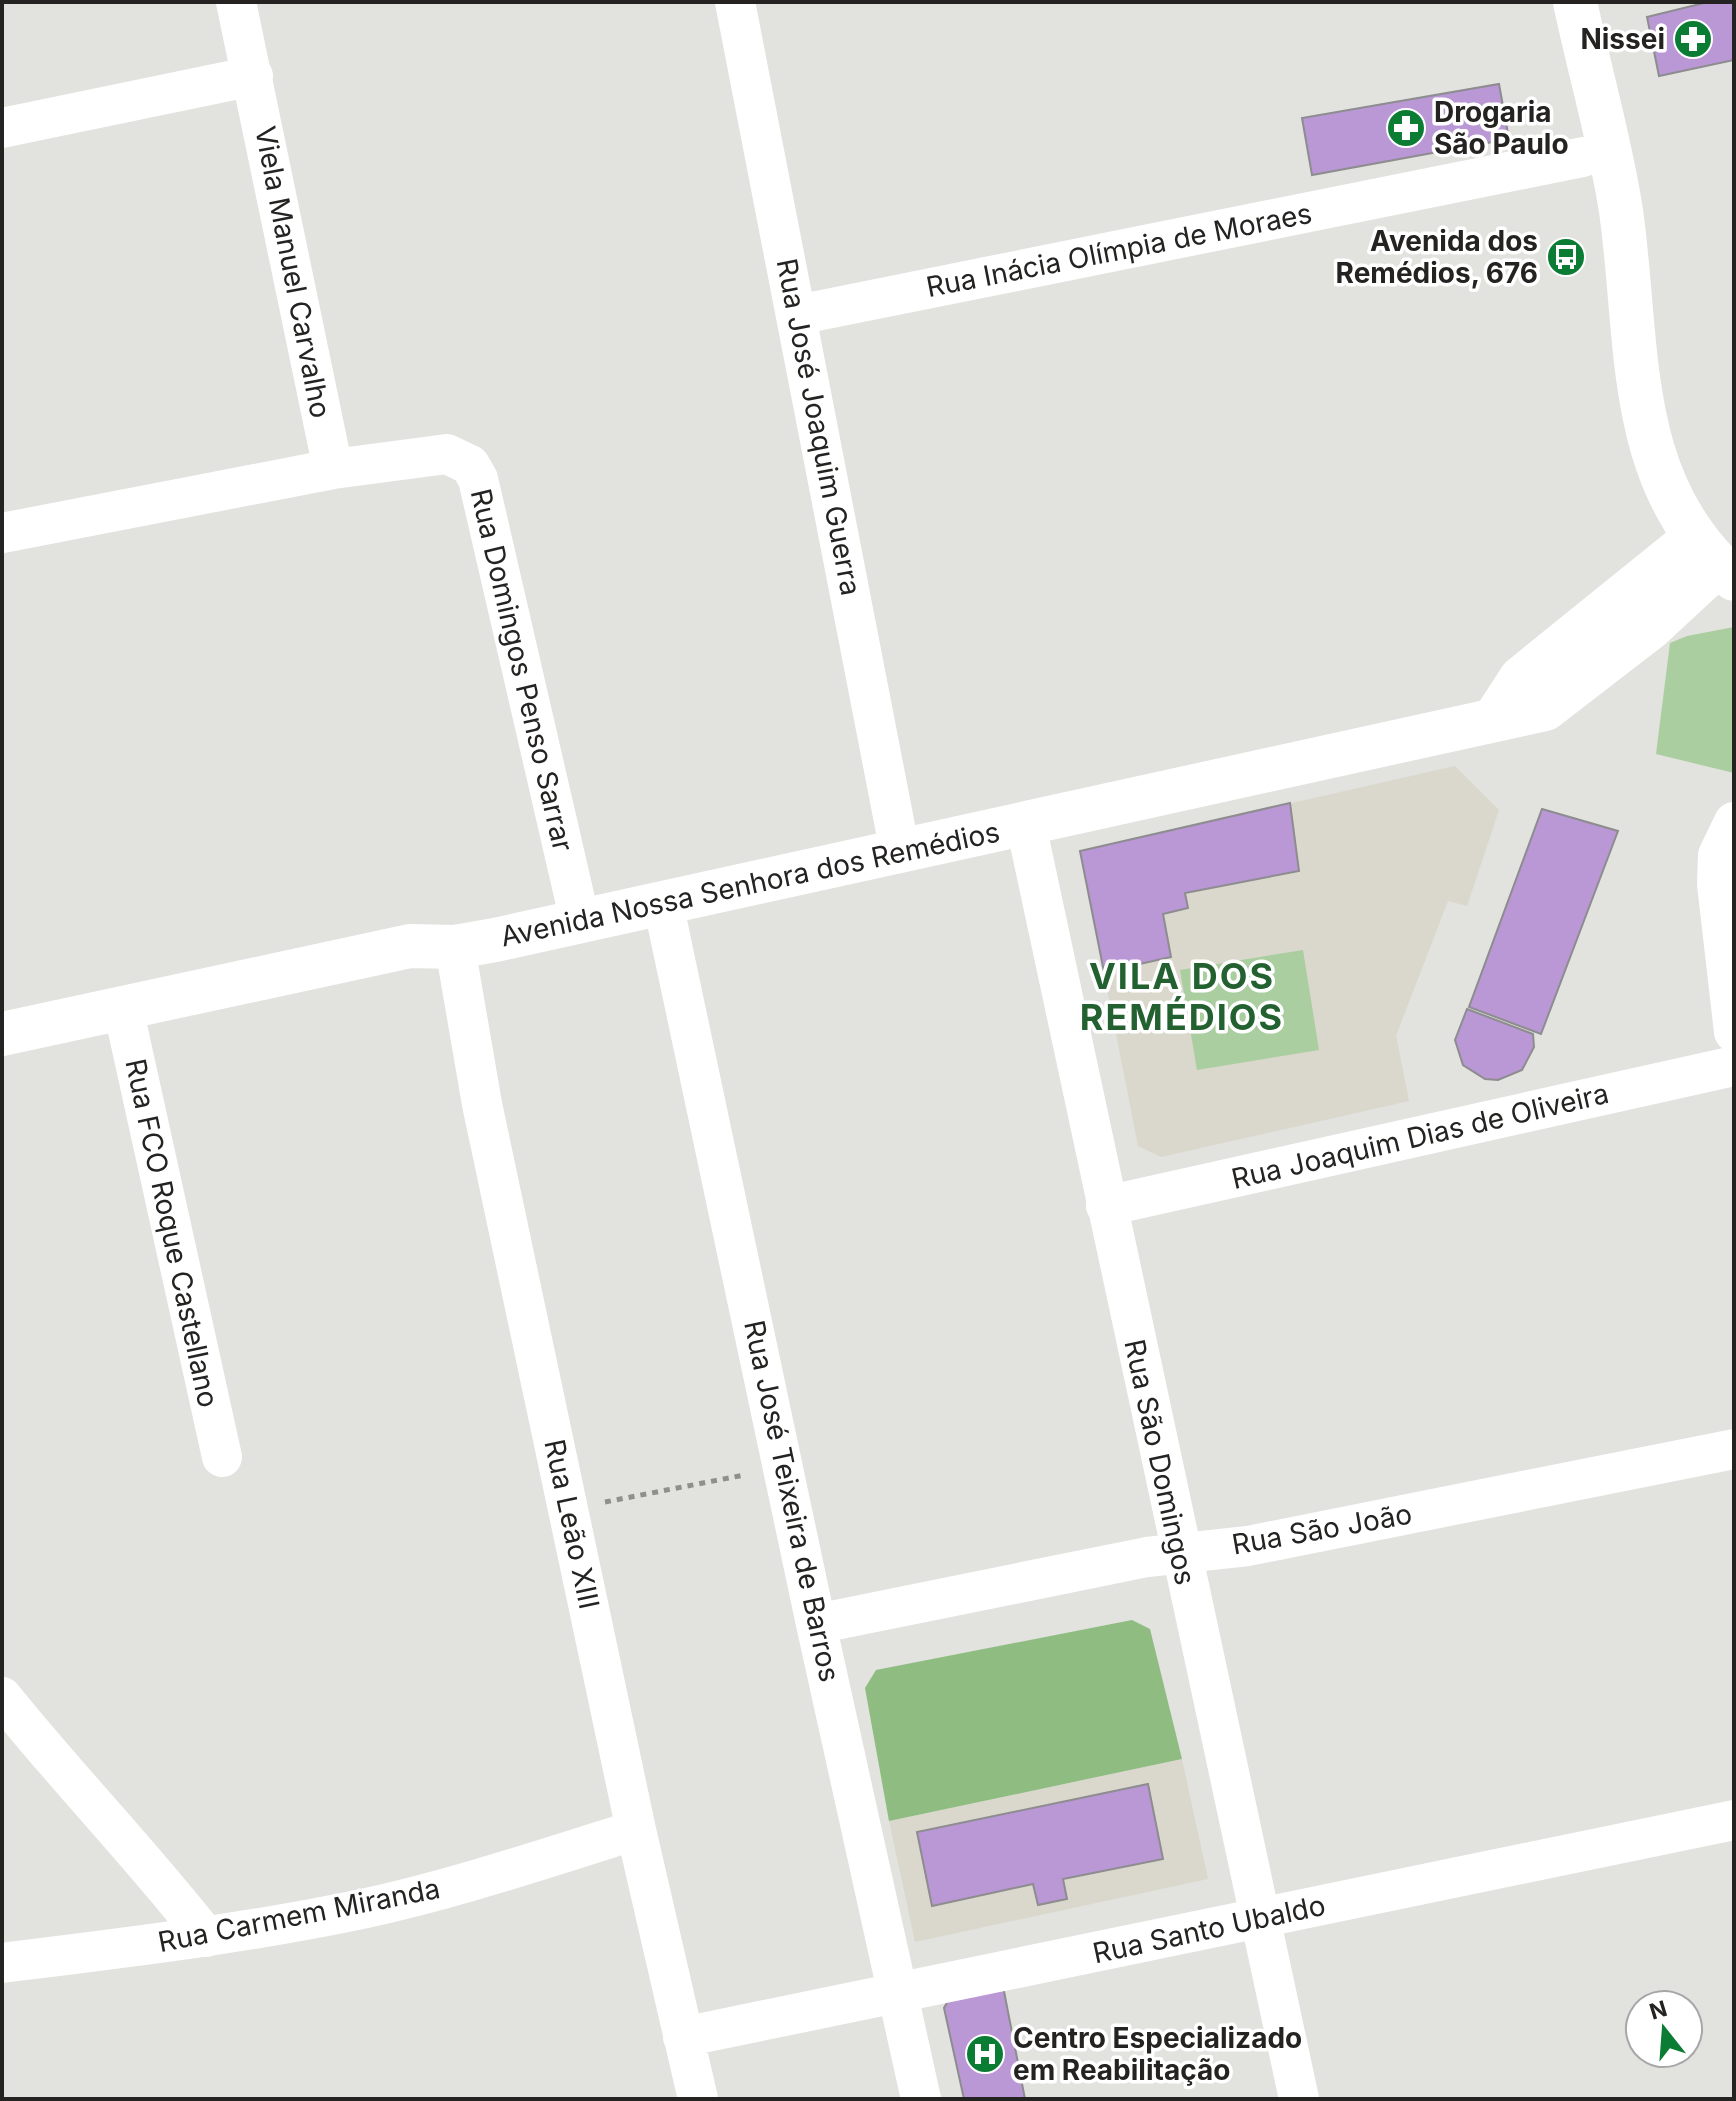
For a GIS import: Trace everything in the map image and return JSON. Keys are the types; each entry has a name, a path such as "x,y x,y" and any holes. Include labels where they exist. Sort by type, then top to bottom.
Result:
{"street":[{"name":"Viela Manuel Carvalho","path":"236,2 333,469"},
{"name":"Rua José Joaquim Guerra","path":"735,2 900,852"},
{"path":"1564,2 1583,157 1630,325"},
{"path":"1575,2 1621,210 1630,325 1647,430 1672,504 1699,568 1734,607"},
{"path":"2,128 253,76"},
{"name":"Rua Inácia Olímpia de Moraes","path":"797,315 1583,157"},
{"name":"Rua Domingos Penso Sarrar","path":"2,533 333,469 447,454 470,465 478,479 580,921"},
{"name":"Avenida Nossa Senhora dos Remédios","path":"2,1034 410,946 455,947 580,921 1545,709 1650,628 1699,568"},
{"path":"1734,822 1718,855 1717,884 1734,1032"},
{"name":"Rua São Domingos","path":"1026,825 1179,1552 1299,2099"},
{"name":"Rua José Teixeira de Barros","path":"663,903 816,1624 921,2099"},
{"name":"Rua Leão XIII","path":"455,947 482,1104 636,1830 698,2099"},
{"name":"Rua FCO Roque Castellano","path":"123,1008 222,1457"},
{"name":"Rua Joaquim Dias de Oliveira","path":"1106,1206 1734,1066"},
{"name":"Rua São João","path":"816,1624 1179,1552 1248,1546 1734,1449"},
{"path":"2,1697 40,1745 148,1863 206,1937"},
{"name":"Rua Santo Ubaldo","path":"683,2037 1734,1820"},
{"name":"Rua Carmem Miranda","path":"2,1963 206,1937 362,1909 453,1886 636,1830"}],"path":[{"path":"569,1509 784,1467"}],"shaded area":[{"path":"1455,766 1499,810 1467,906 1448,901 1396,1036 1409,1101 1161,1157 1138,1146 1080,851"},
{"path":"1182,1759 1208,1879 915,1942 889,1821"}],"green space":[{"path":"1734,627 1734,773 1656,754 1670,643 1687,636"},
{"path":"1303,950 1319,1050 1197,1070 1180,970"},
{"path":"1132,1620 1150,1629 1182,1759 889,1821 865,1688 876,1670"}],"building":[{"name":"Nissei","path":"1708,2 1734,2 1734,60 1659,76 1647,17"},
{"name":"Drogaria São Paulo","path":"1499,84 1509,139 1312,175 1302,118"},
{"path":"1290,803 1299,871 1185,893 1188,908 1163,914 1171,957 1104,972 1080,851"},
{"path":"1542,809 1618,831 1541,1034 1469,1007"},
{"path":"1467,1009 1533,1034 1534,1047 1522,1070 1498,1080 1485,1079 1463,1065 1455,1040"},
{"path":"1148,1784 1163,1859 1063,1879 1067,1899 1038,1905 1033,1884 932,1906 917,1832"},
{"name":"Centro Especializado em Reabilitação","path":"1002,1981 1025,2099 964,2099 944,2008 953,1992"}],"place":[{"name":"Nissei","path":"1693,39"},
{"name":"Drogaria São Paulo","path":"1406,128"},
{"name":"Avenida dos Remédios, 676","path":"1566,257"},
{"name":"Centro Especializado em Reabilitação","path":"985,2054"}],"district":[{"name":"VILA DOS REMÉDIOS","path":"1182,996"}]}
